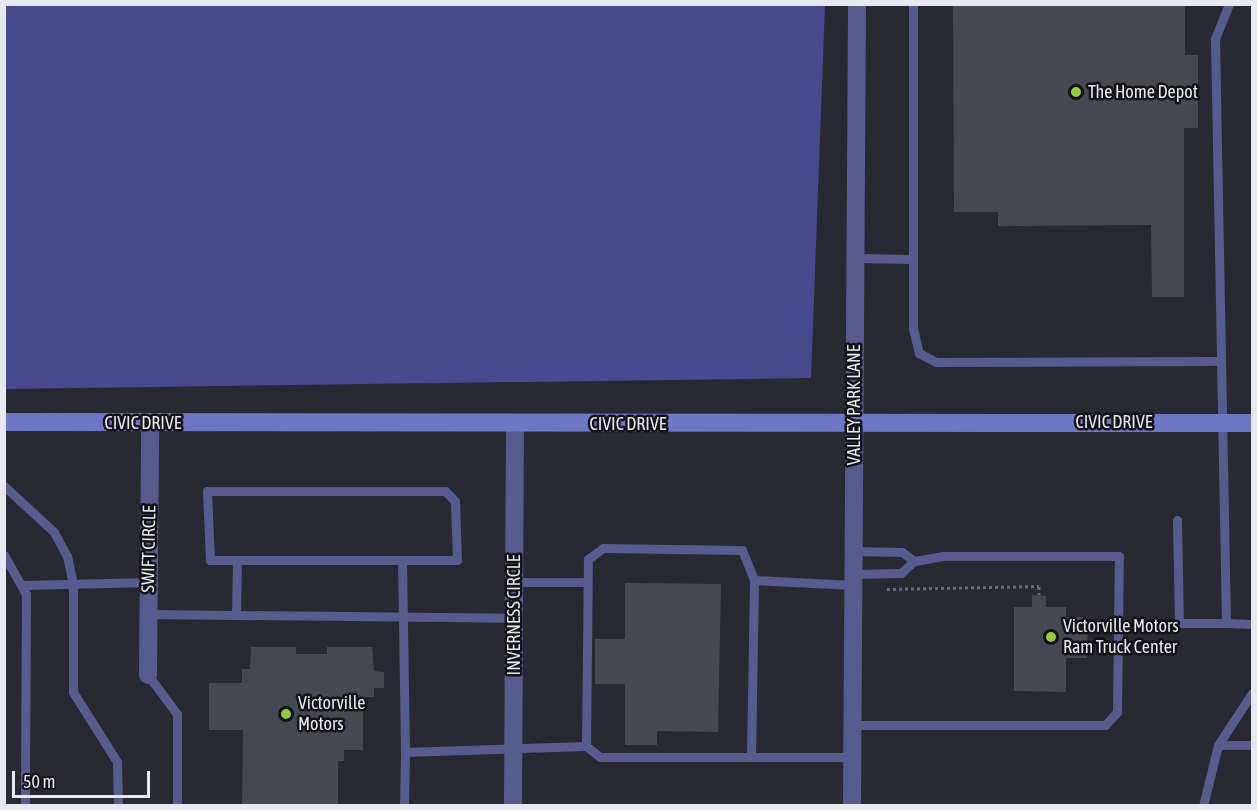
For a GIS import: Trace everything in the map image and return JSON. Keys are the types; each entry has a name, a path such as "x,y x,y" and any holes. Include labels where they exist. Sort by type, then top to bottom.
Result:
{"street":[{"name":"VALLEY PARK LANE","path":"852,806 857,4"},
{"name":"CIVIC DRIVE","path":"4,422 515,425 1252,423"},
{"name":"SWIFT CIRCLE","path":"148,675 150,423"},
{"name":"INVERNESS CIRCLE","path":"513,806 515,425"}],"lane":[{"path":"913,4 912,259 915,336 919,352 936,362 1221,361"},
{"path":"1226,623 1215,39 1229,4"},
{"path":"855,258 912,259"},
{"path":"4,486 54,532 73,584 73,692 117,762 118,806"},
{"path":"207,491 452,494 458,560 237,560 210,560 207,491"},
{"path":"1177,520 1179,623 1252,624"},
{"path":"586,746 588,559 603,548 742,550 754,580 751,756"},
{"path":"853,551 902,552 914,561"},
{"path":"4,555 23,585 25,806"},
{"path":"754,580 853,580 901,573 914,561 943,556 1119,556 1117,712 1105,725 852,724"},
{"path":"236,615 237,560"},
{"path":"402,560 404,806"},
{"path":"23,585 149,582"},
{"path":"514,582 587,582"},
{"path":"148,614 514,618"},
{"path":"148,675 177,714 177,806"},
{"path":"1203,806 1218,745 1252,693"},
{"path":"1218,745 1252,745"},
{"path":"405,752 586,746 600,757 852,757"}],"path":[{"path":"884,584 884,589 1039,586 1039,596"}],"shaded area":[{"path":"4,5 825,5 811,378 5,389"}],"building":[{"name":"The Home Depot","path":"953,4 1185,4 1185,55 1198,55 1198,128 1184,128 1184,297 1152,297 1151,225 998,226 998,212 954,212"},
{"path":"625,583 721,584 718,732 657,731 657,745 625,745 625,684 595,684 595,639 625,639"},
{"name":"Victorville Motors Ram Truck Center","path":"1032,595 1046,596 1046,607 1066,607 1066,617 1088,617 1087,658 1066,658 1066,692 1014,691 1014,607 1032,607"},
{"name":"Victorville Motors","path":"251,647 296,647 296,654 327,654 327,647 372,647 374,671 384,672 384,688 374,688 374,697 363,697 363,750 344,750 344,761 338,761 338,806 242,806 243,730 209,730 209,683 242,683 242,669 250,669"}],"place":[{"name":"The Home Depot","path":"1076,92"},
{"name":"Victorville Motors Ram Truck Center","path":"1051,637"},
{"name":"Victorville Motors","path":"286,714"}]}
